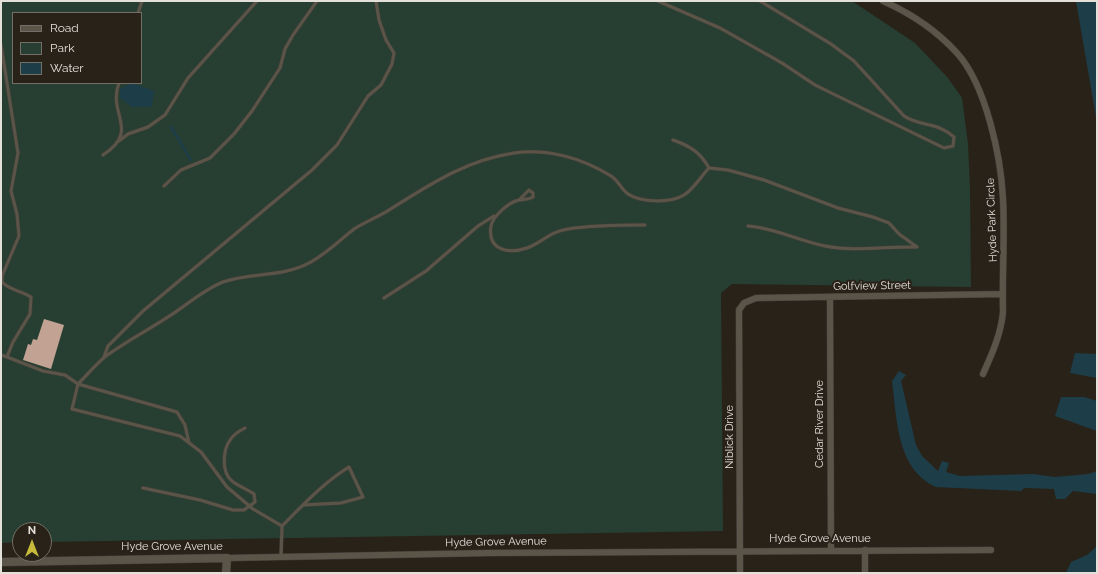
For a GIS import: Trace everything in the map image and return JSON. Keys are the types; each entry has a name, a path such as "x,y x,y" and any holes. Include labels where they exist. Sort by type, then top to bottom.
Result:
{"street":[{"name":"Hyde Park Circle","path":"883,1 914,17 957,53 964,62 981,96 991,128 1003,191 1003,294 1002,324 983,374"},
{"name":"Golfview Street","path":"744,303 756,298 1003,294"},
{"name":"Cedar River Drive","path":"830,297 831,550"},
{"name":"Niblick Drive","path":"740,573 739,310 744,303"},
{"name":"Hyde Grove Avenue","path":"1,562 281,556 740,550 991,550"},
{"path":"865,550 865,573"},
{"path":"226,573 227,558"}],"lane":[{"path":"138,12 142,1"},
{"path":"103,155 128,134 148,127 165,115 188,78 257,1"},
{"path":"164,186 181,170 210,158 234,134 252,111 280,68 285,49 317,1"},
{"path":"104,357 108,346 143,311 312,170 337,145 368,96 381,84 392,64 394,53 386,40 379,20 376,1"},
{"path":"658,1 720,28 782,63 815,85 944,148 953,146 954,137 948,131 940,127 912,122 904,116 873,80 849,57 831,44 760,1"},
{"path":"1,45 18,153 11,191 17,214 19,236 2,276 2,282 6,287 23,292 32,297 30,314 13,342 7,357"},
{"path":"118,84 115,94 122,126 122,133 119,141"},
{"path":"674,140 690,146 698,152 709,168 728,170 764,180 838,208 884,221 889,223 899,234 918,247 844,248 826,246 771,229 748,226"},
{"path":"282,526 250,506 227,487 201,452 180,436 72,409 78,384 104,357 211,288 233,280 270,275 297,268 328,250 356,228 388,211 426,185 450,173 498,156 515,152 540,152 561,155 598,169 613,178 628,194 646,200 676,198 686,194 709,168"},
{"path":"384,298 405,286 426,271 478,226 518,200 529,190 533,193 533,197 526,200 518,200"},
{"path":"496,215 492,220 490,230 495,247 504,250 518,251 530,247 554,232 568,229 645,225"},
{"path":"1,355 43,371 65,375 78,384 177,412 186,425 189,443"},
{"path":"143,488 200,500 233,510 244,510 255,502 254,494 231,481 225,471 225,454 229,441 237,432 245,428"},
{"path":"281,556 282,526 303,505 323,486 349,467 363,497 341,503 303,505"}],"green space":[{"path":"1,1 852,1 915,43 948,78 962,98 968,144 971,287 732,284 721,293 723,531 52,542 52,522 12,522 12,542 1,543"}],"water":[{"path":"1076,1 1097,1 1097,123"},
{"path":"129,84 134,84 154,91 152,107 132,107 120,98 120,89"},
{"path":"1075,353 1097,354 1097,378 1070,373"},
{"path":"899,371 906,375 901,381 916,445 922,456 938,471 942,461 949,463 946,472 960,476 1033,474 1055,477 1088,474 1097,471 1097,494 1073,491 1065,499 1056,499 1054,489 1024,488 1021,491 936,487 923,479 913,468 901,441 892,381"},
{"path":"1061,397 1084,397 1097,401 1097,431 1055,416"},
{"path":"1097,546 1097,573 1066,573 1071,562 1087,555"}],"building":[{"path":"44,319 64,325 51,369 23,360 28,344 31,345 33,339 37,340"}],"waterway":[{"path":"171,127 191,160"}]}
